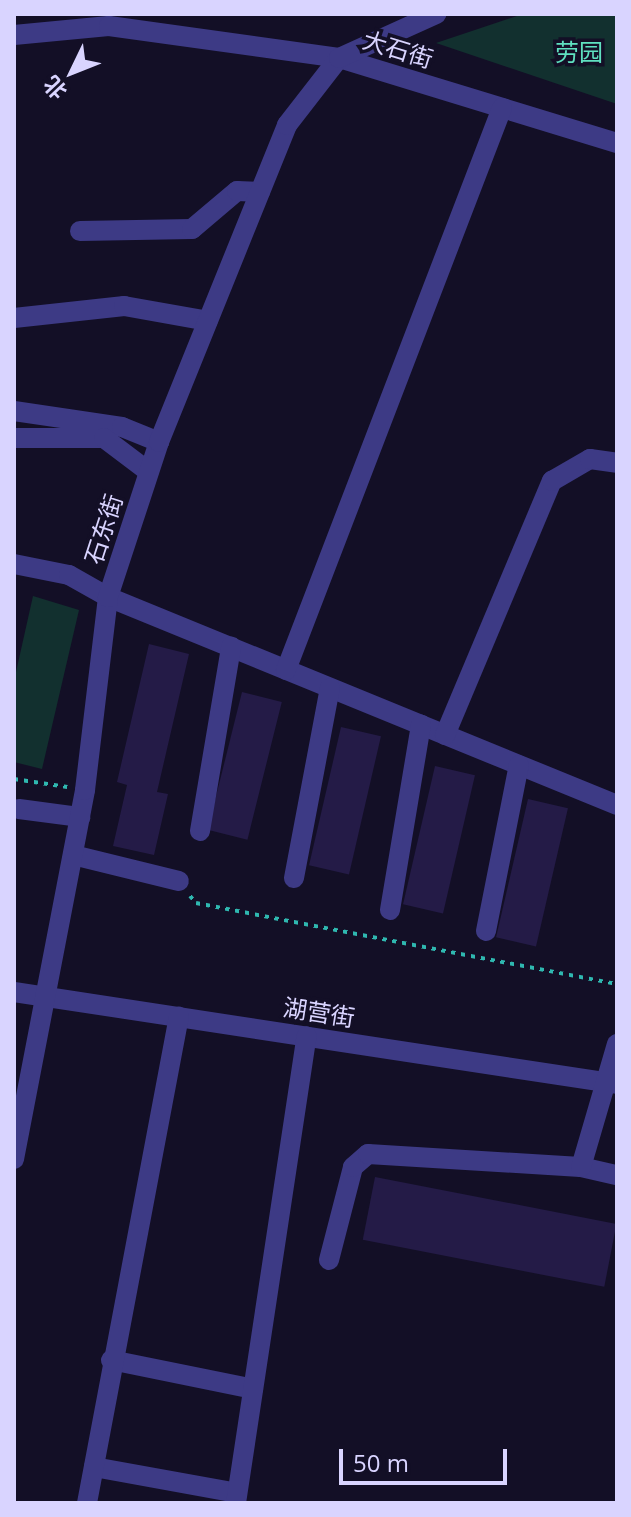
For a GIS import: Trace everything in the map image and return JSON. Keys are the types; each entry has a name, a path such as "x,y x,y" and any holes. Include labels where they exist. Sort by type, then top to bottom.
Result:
{"street":[{"name":"石东街","path":"15,1152 48,997 85,790 108,597 159,442 287,125 339,58 436,14"},
{"name":"大石街","path":"14,35 109,26 339,58 617,143"},
{"path":"286,670 502,108"},
{"path":"80,231 192,229 237,191 260,192"},
{"path":"14,318 124,306 208,321"},
{"path":"14,411 122,427 159,442"},
{"path":"14,438 104,438 149,472"},
{"path":"445,735 552,481 590,459 615,455"},
{"path":"14,564 69,575 108,597 617,805"},
{"path":"200,831 231,647"},
{"path":"294,878 330,688"},
{"path":"390,910 421,725"},
{"path":"486,931 519,765"},
{"path":"19,809 80,817"},
{"path":"73,855 179,881"},
{"name":"湖营街","path":"14,992 610,1082"},
{"path":"87,1503 111,1360 179,1017"},
{"path":"94,1467 237,1498 307,1036"},
{"path":"581,1167 610,1082 617,1044"},
{"path":"329,1260 353,1167 368,1154 581,1167 617,1175"},
{"path":"111,1360 253,1389"}],"path":[{"path":"14,779 85,790"},
{"path":"179,881 196,903 617,984"}],"green space":[{"name":"劳园","path":"523,14 617,14 617,104 436,43"},
{"path":"33,596 79,610 42,769 14,762 14,681"}],"building":[{"path":"149,644 189,654 157,792 168,794 154,855 113,846 127,785 117,782"},
{"path":"242,692 282,702 247,840 208,830"},
{"path":"341,727 381,736 349,875 309,865"},
{"path":"435,766 475,775 443,914 403,904"},
{"path":"528,799 568,808 536,947 496,937"},
{"path":"375,1177 616,1224 604,1287 363,1240"}]}
